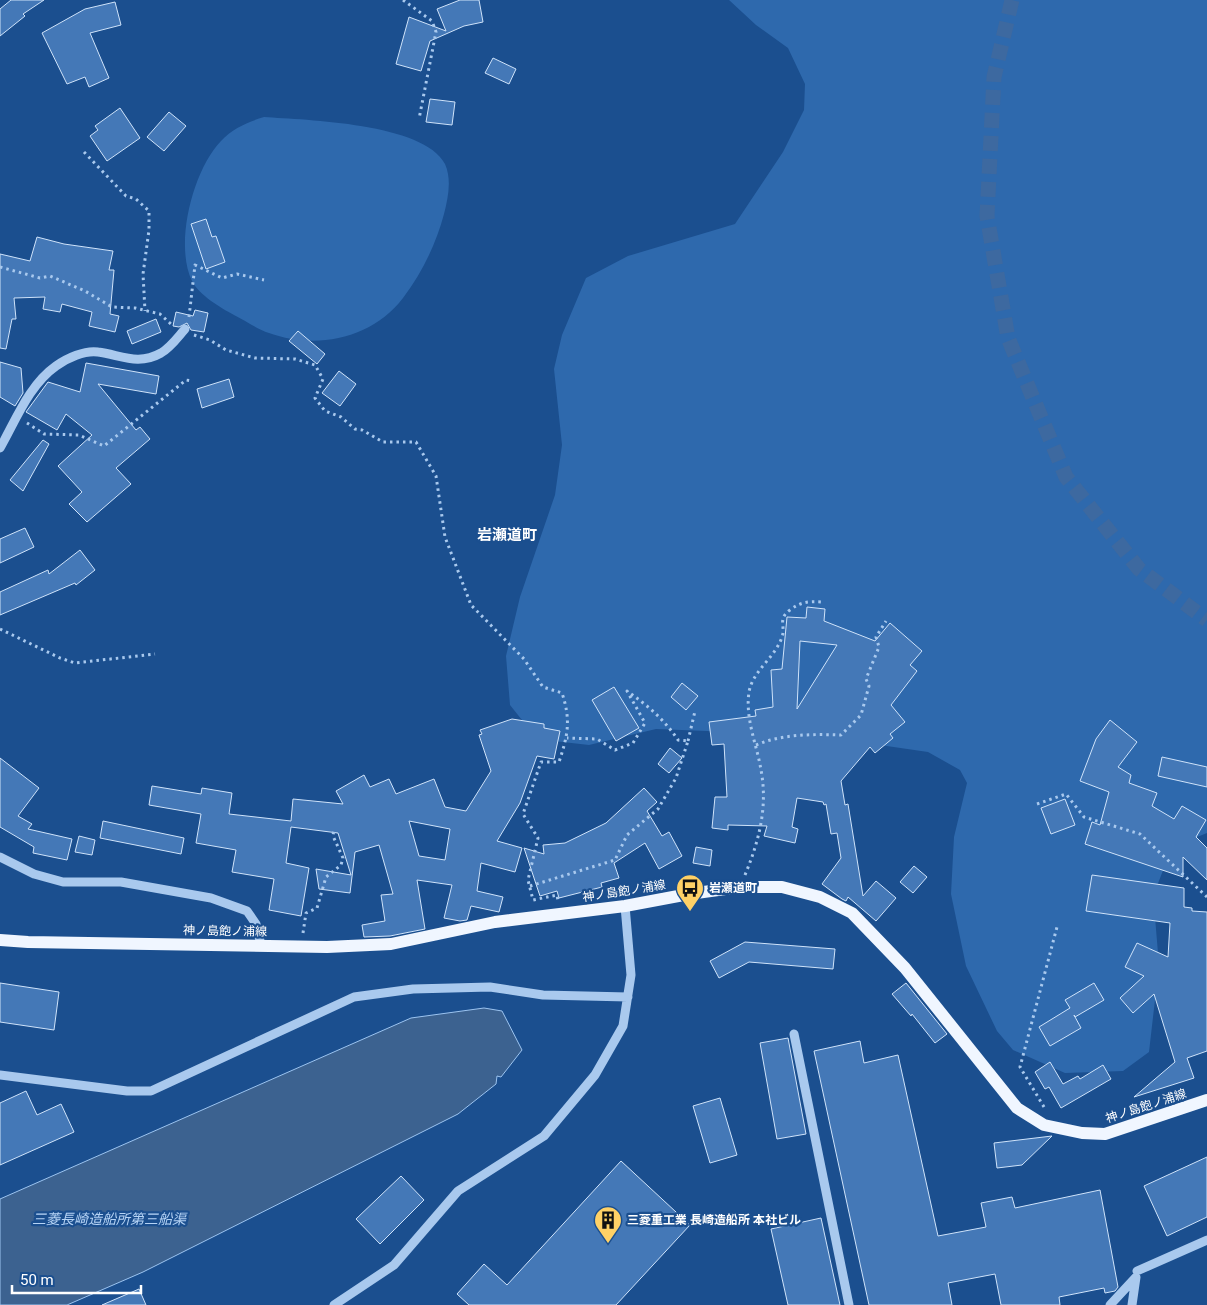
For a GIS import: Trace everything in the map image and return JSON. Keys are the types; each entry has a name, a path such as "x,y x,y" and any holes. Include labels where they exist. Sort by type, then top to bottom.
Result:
{"main road":[{"name":"神ノ島飽ノ浦線","path":"0,940 301,946 391,944 494,922 624,906 740,887 782,887 804,891 834,903 852,913 904,968 1017,1108 1044,1125 1082,1133 1105,1134 1207,1100"}],"street":[{"path":"0,448 36,387 55,367 81,354 97,351 126,359 147,359 171,346 186,330"},
{"path":"0,857 34,874 63,882 122,882 211,898 247,911 256,924 261,945"},
{"path":"334,1305 394,1264 458,1192 544,1136 595,1075 623,1026 632,975 624,906"},
{"path":"0,1075 127,1091 151,1091 354,997 413,989 490,987 543,995 628,997"},
{"path":"794,1034 849,1305"},
{"path":"1137,1271 1207,1240"},
{"path":"1110,1305 1136,1277 1132,1305"}],"path":[{"path":"403,0 432,21 436,32 419,119"},
{"path":"84,152 126,196 136,198 149,211 149,230 143,274 145,311"},
{"path":"186,330 195,265 222,278 238,274 264,280"},
{"path":"0,267 40,278 50,276 85,291 112,306 160,314 171,325 186,330 226,350 255,358 296,359 316,365 323,379 315,398 325,411 341,417 355,429 362,430 382,442 416,442 436,476 445,537 471,606 524,659 543,687 562,693 568,712 566,738 559,762 541,762 522,814 538,838 528,880 533,900 557,895 559,914"},
{"path":"16,420 26,422 44,434 79,435 104,446 186,380 192,381"},
{"path":"740,887 753,855 764,804 762,771 748,706 753,677 766,664 783,636 781,622 788,610 807,601 822,602"},
{"path":"756,745 772,738 784,736 841,735 861,714 869,686 866,679 879,647 876,637 886,621"},
{"path":"0,629 74,663 155,654"},
{"path":"566,738 597,739 615,750 633,743 645,723 627,691 650,707 678,740 688,741"},
{"path":"530,886 615,860 627,836 658,809 676,778 695,711"},
{"path":"1037,804 1066,794 1084,817 1140,834 1207,897"},
{"path":"301,946 306,913 317,908 326,877 341,865 343,858 333,836 334,828"},
{"path":"1053,1110 1044,1107 1020,1067 1057,927"}],"shaded area":[{"path":"729,0 1207,0 1207,833 1172,847 1157,886 1155,917 1159,965 1149,1052 1123,1071 1065,1073 1013,1050 997,1031 966,966 951,894 954,837 967,783 960,770 928,752 811,735 656,729 589,745 554,741 530,730 510,705 506,656 520,597 555,495 562,445 554,369 562,335 586,278 628,256 735,224 783,152 804,110 805,84 788,48 756,25"},
{"path":"264,117 334,122 390,132 414,140 433,150 445,164 449,183 447,202 441,225 428,258 403,298 390,312 376,323 359,332 324,340 287,338 269,333 217,305 205,296 192,281 187,266 185,248 186,228 189,208 202,170 211,154 226,136 241,126"}],"water":[{"name":"三菱長崎造船所第三船渠","path":"484,1008 502,1011 522,1050 501,1077 497,1076 496,1084 458,1114 143,1272 67,1305 0,1305 0,1199 411,1018"}],"building":[{"path":"11,0 44,0 23,14 25,16 0,36 0,9"},
{"path":"460,0 479,0 483,22 464,26 430,41 421,71 396,64 409,17 446,31 437,9"},
{"path":"115,2 121,25 90,33 109,78 89,87 85,77 67,84 42,33 85,9"},
{"path":"493,58 516,69 509,84 485,73"},
{"path":"430,99 455,102 452,125 426,122"},
{"path":"120,108 140,138 107,161 90,136 98,130 95,126"},
{"path":"169,112 186,126 164,151 147,137"},
{"path":"206,219 212,237 216,236 225,262 206,269 191,224"},
{"path":"37,237 64,244 113,251 109,270 114,270 110,314 119,316 115,332 89,326 92,312 62,304 60,312 43,309 45,297 14,298 16,319 12,319 6,349 0,348 0,254 30,261"},
{"path":"195,310 208,313 204,332 191,330 187,323 179,327 173,326 176,312 193,316"},
{"path":"156,319 161,332 132,344 127,331"},
{"path":"298,331 325,354 317,364 289,341"},
{"path":"0,362 21,368 23,393 15,406 0,397"},
{"path":"86,363 159,376 156,394 98,384 136,430 140,427 150,439 116,468 131,484 87,522 69,504 82,492 58,466 92,435 66,414 57,430 26,412 48,382 80,392"},
{"path":"339,371 356,384 340,406 322,393"},
{"path":"229,379 234,397 202,408 197,389"},
{"path":"43,440 49,444 23,491 10,480"},
{"path":"25,528 34,547 0,563 0,539"},
{"path":"80,550 95,570 76,585 75,583 0,615 0,592 48,570 49,574"},
{"path":"807,607 825,609 824,621 875,641 890,623 922,651 910,665 917,671 891,705 905,722 890,734 893,738 875,753 870,747 841,781 845,805 848,804 863,896 876,881 896,898 876,921 848,897 846,901 842,899 822,884 841,858 837,833 831,834 826,804 824,805 823,802 797,798 792,827 798,829 795,843 764,836 767,826 728,825 728,830 712,828 715,797 727,797 724,744 712,745 709,722 756,716 755,710 773,707 771,670 782,669 787,617 806,618","holes":["800,641 837,645 797,709"]},
{"path":"682,683 698,696 686,710 671,697"},
{"path":"614,687 639,728 616,741 592,700"},
{"path":"512,719 544,724 544,728 560,731 554,759 537,756 520,803 497,841 522,848 515,872 481,863 477,891 503,897 499,912 471,906 467,920 460,921 444,918 452,885 417,880 425,929 390,936 364,937 362,925 385,921 381,895 393,894 379,845 355,852 350,893 319,889 316,869 351,875 338,833 291,827 286,863 309,868 301,916 269,910 274,879 232,872 236,850 196,843 201,814 149,805 152,786 201,794 202,788 232,793 229,814 291,821 293,799 343,804 336,791 364,775 370,787 389,779 396,794 434,779 445,807 466,811 491,771 479,735 482,734 480,730","holes":["409,821 450,829 445,860 419,856"]},
{"path":"1110,720 1137,742 1118,767 1131,775 1129,783 1157,793 1152,806 1174,819 1182,806 1206,820 1196,837 1207,848 1207,880 1183,857 1183,877 1085,844 1092,822 1100,825 1109,792 1080,781 1096,739"},
{"path":"670,748 682,758 669,773 658,764"},
{"path":"1162,757 1207,767 1207,787 1158,776"},
{"path":"0,758 39,788 18,816 32,824 28,829 72,839 67,860 33,853 34,847 0,827"},
{"path":"644,788 657,802 647,811 662,836 669,832 682,856 659,869 645,843 614,863 619,878 601,883 602,887 559,898 557,891 540,896 524,848 544,854 543,845 565,843 606,823"},
{"path":"1065,799 1075,825 1051,834 1041,808"},
{"path":"103,821 184,838 181,854 100,838"},
{"path":"79,836 95,840 92,855 75,852"},
{"path":"696,847 712,850 710,866 693,863"},
{"path":"914,866 927,877 913,893 900,882"},
{"path":"1092,875 1184,888 1184,907 1192,908 1192,911 1207,912 1207,1051 1187,1058 1194,1078 1134,1097 1175,1062 1154,994 1133,1013 1120,998 1144,976 1125,967 1137,943 1168,957 1170,923 1086,911"},
{"path":"745,942 835,949 833,969 749,962 719,978 710,961"},
{"path":"0,983 59,992 54,1030 0,1022"},
{"path":"906,983 947,1034 935,1043 912,1014 911,1016 892,994"},
{"path":"1094,983 1104,1000 1075,1017 1081,1028 1050,1046 1039,1027 1070,1008 1065,1000"},
{"path":"788,1038 806,1134 777,1139 760,1043"},
{"path":"860,1041 864,1063 898,1055 938,1236 986,1227 981,1203 1012,1197 1015,1208 1100,1190 1118,1287 1115,1291 1105,1293 1104,1288 1059,1297 1060,1305 1001,1305 995,1274 948,1283 952,1305 869,1305 814,1051"},
{"path":"1050,1062 1063,1084 1078,1076 1080,1079 1103,1065 1111,1079 1061,1108 1049,1087 1045,1089 1035,1072"},
{"path":"26,1091 37,1115 61,1104 74,1132 0,1165 0,1103"},
{"path":"720,1098 737,1155 710,1163 693,1106"},
{"path":"1052,1136 1022,1165 997,1168 994,1143"},
{"path":"1207,1157 1207,1217 1167,1236 1144,1186"},
{"name":"三菱重工業 長崎造船所 本社ビル","path":"621,1161 690,1225 616,1305 469,1305 457,1294 484,1264 507,1285"},
{"path":"401,1176 424,1200 380,1244 356,1219"},
{"path":"821,1218 840,1305 788,1305 771,1229"},
{"path":"139,1289 146,1305 102,1305"}],"tunnel":[{"path":"1012,0 994,77 987,216 1008,338 1066,477 1139,569 1207,620"}],"place":[{"name":"岩瀬道町","path":"690,912"},
{"name":"三菱重工業 長崎造船所 本社ビル","path":"608,1244"}],"district":[{"name":"岩瀬道町","path":"507,535"}]}
